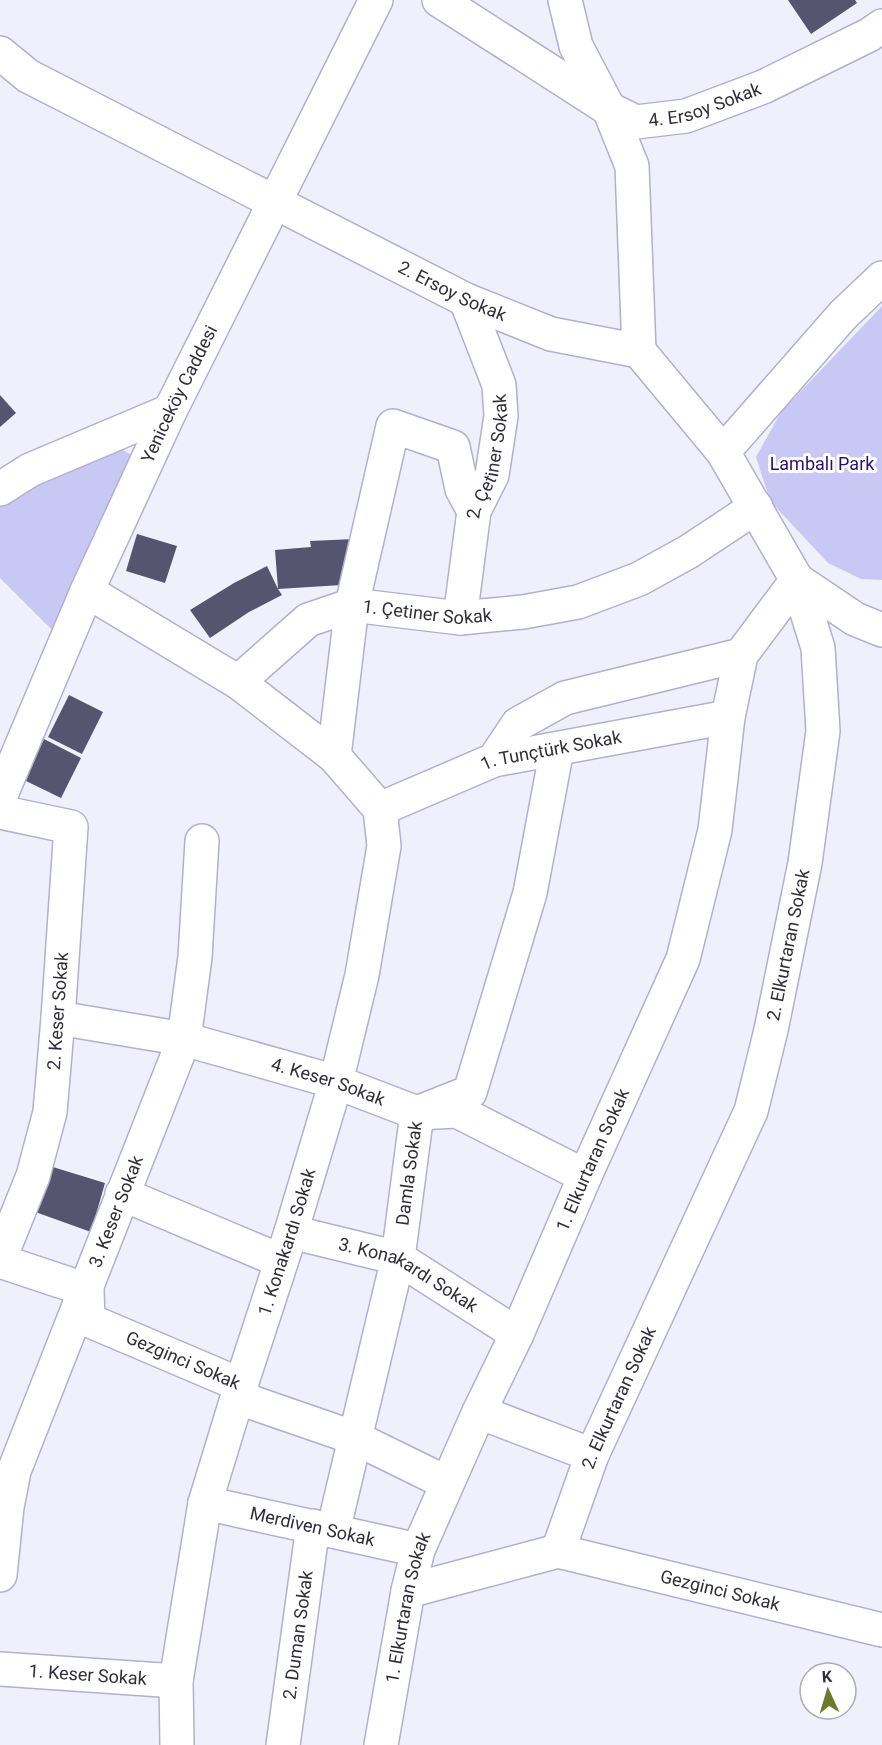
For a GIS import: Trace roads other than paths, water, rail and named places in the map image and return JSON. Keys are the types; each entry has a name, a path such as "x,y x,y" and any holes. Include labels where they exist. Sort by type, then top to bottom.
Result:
{"street":[{"name":"Yeniceköy Caddesi","path":"0,797 87,591 171,411 376,0"},
{"name":"4. Ersoy Sokak","path":"439,0 609,109 636,122 686,116 763,87 878,38"},
{"path":"565,0 576,46 609,109 632,166 639,351"},
{"name":"2. Ersoy Sokak","path":"0,53 28,76 466,300 551,334 639,351"},
{"path":"723,453 843,315 882,278"},
{"name":"2. Çetiner Sokak","path":"460,618 474,511 492,475 501,416 499,385 466,300"},
{"name":"2. Elkurtaran Sokak","path":"558,1551 592,1455 751,1112 771,1030 805,862 823,731 818,648 797,579 723,453 639,351"},
{"path":"0,489 30,470 171,411"},
{"path":"334,756 352,605 393,426 453,447 462,489 474,511"},
{"name":"1. Çetiner Sokak","path":"238,682 308,620 352,605 460,618 523,612 578,602 639,579 688,552 756,507"},
{"path":"797,579 855,619 882,630"},
{"name":"1. Elkurtaran Sokak","path":"381,1745 408,1591 418,1550 478,1412 517,1334 683,959 715,830 728,717 741,655 797,579"},
{"path":"87,591 238,682 334,756 380,809"},
{"path":"494,760 518,724 565,698 741,655"},
{"name":"1. Tunçtürk Sokak","path":"380,809 494,760 728,717"},
{"name":"Damla Sokak","path":"323,1528 355,1438 398,1258 417,1113 471,1092 530,893 557,749"},
{"name":"1. Konakardı Sokak","path":"177,1745 176,1681 204,1503 336,1082 362,975 384,846 380,809"},
{"name":"2. Keser Sokak","path":"0,812 71,827 50,1112 33,1176 0,1260"},
{"name":"3. Keser Sokak","path":"0,1575 7,1507 14,1471 184,1040 195,957 202,841"},
{"name":"4. Keser Sokak","path":"58,1018 184,1040 336,1082 417,1113 457,1112 585,1176"},
{"name":"3. Konakardı Sokak","path":"122,1194 286,1247 398,1258 517,1334"},
{"path":"0,1260 87,1290"},
{"name":"Gezginci Sokak","path":"87,1290 88,1320 241,1385 245,1400 355,1438 447,1483"},
{"path":"478,1412 592,1455"},
{"name":"Merdiven Sokak","path":"204,1503 418,1550"},
{"name":"2. Duman Sokak","path":"283,1745 323,1528"},
{"path":"408,1591 558,1551"},
{"name":"Gezginci Sokak","path":"558,1551 882,1630"},
{"name":"1. Keser Sokak","path":"0,1669 176,1681"}],"park label":[{"name":"Lambalı Park","path":"822,464"}]}
